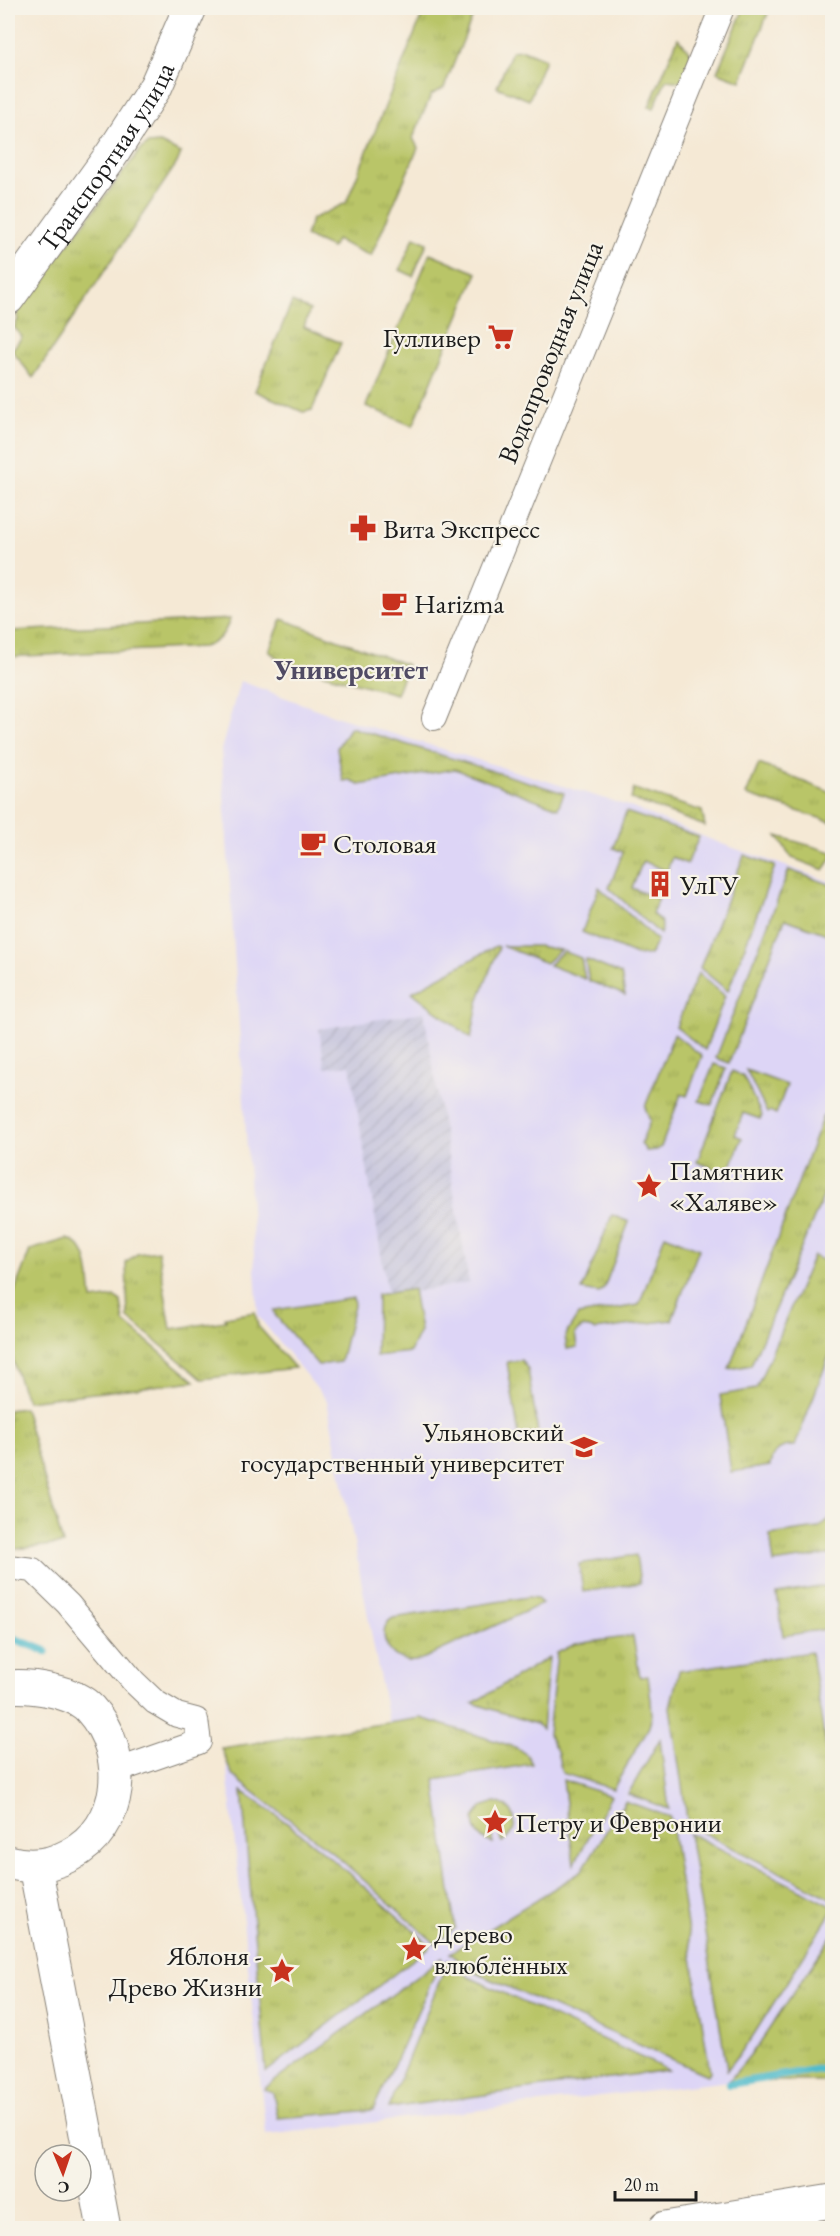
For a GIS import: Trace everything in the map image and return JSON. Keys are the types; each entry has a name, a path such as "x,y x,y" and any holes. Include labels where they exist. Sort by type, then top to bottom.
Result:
{"street":[{"name":"Транспортная улица","path":"8,298 112,154 156,86 190,8"},
{"name":"Водопроводная улица","path":"434,718 722,8"},
{"path":"8,1567 33,1570 68,1604 134,1682 155,1702 177,1715 196,1720 199,1742 116,1771"},
{"path":"8,1688 40,1688 62,1693 88,1707 108,1734 114,1753 115,1793 98,1834 80,1850 55,1863 21,1864 104,2229"},
{"path":"665,2229 832,2201"}],"shaded area":[{"name":"Ульяновский государственный университет","path":"240,681 338,717 625,805 722,844 832,882 832,2069 266,2135 225,1751 390,1731 327,1401 258,1316 221,750"},
{"path":"424,1012 469,1283 388,1296 350,1065 325,1068 319,1029"}],"green space":[{"path":"425,8 476,8 444,88 431,95 413,138 418,148 371,256 336,240 332,248 305,236 312,219 346,203"},
{"path":"744,8 770,8 741,81 717,72"},
{"path":"678,38 693,56 682,82 666,80 654,108 649,107"},
{"path":"523,50 545,59 529,100 497,87 512,51"},
{"path":"160,143 181,153 177,163 33,378 12,350 22,337 14,327 18,320 20,307 141,149 148,144"},
{"path":"414,237 427,243 413,276 400,270"},
{"path":"430,253 477,273 413,426 366,406"},
{"path":"292,302 310,310 304,327 341,343 312,410 303,412 255,391"},
{"path":"230,619 220,637 203,647 8,657 8,636 12,631"},
{"path":"282,619 407,665 396,694 282,662 269,651"},
{"path":"350,727 564,793 558,808 455,769 359,785 351,780 343,781 337,748"},
{"path":"759,764 832,793 832,822 746,795"},
{"path":"634,789 702,811 705,826 631,799"},
{"path":"626,812 699,837 687,864 672,857 667,871 643,861 632,888 658,899 652,914 661,922 660,934 609,888 623,852 613,848"},
{"path":"777,836 832,852 832,858 824,870 792,858"},
{"path":"744,855 775,866 728,991 700,968"},
{"path":"789,870 832,885 832,936 785,919 729,1063 716,1058"},
{"path":"599,887 657,940 650,955 636,955 582,932"},
{"path":"496,946 499,947 479,999 471,1038 412,992"},
{"path":"502,946 538,946 560,950 546,963"},
{"path":"563,951 581,958 585,979 549,965"},
{"path":"585,959 621,974 625,995 589,981"},
{"path":"698,973 725,996 705,1050 676,1027"},
{"path":"674,1034 702,1056 687,1096 681,1094 661,1147 657,1150 646,1151 641,1143 650,1121 645,1107"},
{"path":"714,1064 726,1068 712,1105 699,1101"},
{"path":"746,1070 787,1085 776,1114 770,1111 767,1113"},
{"path":"732,1071 743,1076 762,1116 760,1119 743,1113 735,1135 742,1138 728,1174 697,1162"},
{"path":"823,1116 832,1120 832,1176 751,1365 729,1369"},
{"path":"612,1215 629,1222 604,1288 599,1293 582,1290"},
{"path":"665,1235 699,1249 672,1320 595,1330 584,1327 575,1334 577,1347 567,1349 565,1336 578,1315 639,1305"},
{"path":"67,1239 75,1242 85,1255 92,1300 115,1297 121,1301 124,1322 195,1381 27,1401 12,1354 9,1329 11,1304 30,1250"},
{"path":"158,1251 171,1329 226,1321 225,1317 255,1312 258,1326 295,1368 202,1379 128,1318 126,1263 137,1254"},
{"path":"813,1256 832,1264 832,1299 828,1312 832,1314 832,1348 795,1446 778,1450 770,1466 731,1472 720,1395 756,1389"},
{"path":"413,1289 420,1331 410,1352 376,1356 377,1295"},
{"path":"353,1298 354,1305 340,1362 318,1365 275,1315 274,1310"},
{"path":"521,1360 528,1369 538,1433 519,1436 507,1362"},
{"path":"24,1408 63,1544 15,1549 8,1547 8,1410"},
{"path":"832,1517 832,1554 774,1563 770,1535 818,1528"},
{"path":"636,1555 640,1583 583,1592 579,1564"},
{"path":"832,1585 832,1628 783,1636 777,1594"},
{"path":"528,1597 537,1598 542,1604 420,1660 401,1659 393,1654 385,1639 384,1631 393,1618"},
{"path":"633,1636 640,1677 648,1676 652,1715 649,1727 613,1789 562,1773 557,1751 548,1734 557,1653 575,1644"},
{"path":"811,1652 832,1787 832,1899 688,1825 670,1707 679,1671"},
{"path":"549,1657 542,1729 536,1724 473,1703"},
{"path":"421,1718 515,1747 527,1755 532,1764 435,1780 455,1928 436,1944 332,1852 233,1776 221,1748"},
{"path":"660,1739 669,1809 628,1794"},
{"path":"563,1780 611,1796 574,1864"},
{"path":"242,1791 316,1846 431,1946 266,2072"},
{"path":"625,1801 670,1817 710,2072 707,2075 472,1971 450,1953 581,1872"},
{"path":"495,1802 508,1808 514,1819 514,1826 512,1832 502,1842 500,1827 491,1828 493,1843 479,1835 474,1818 482,1807"},
{"path":"689,1833 832,1906 832,1911 749,2042 727,2070"},
{"path":"832,1935 832,2081 729,2081 759,2044"},
{"path":"442,1958 373,2110 278,2118 273,2092 264,2089"},
{"path":"448,1960 469,1977 668,2070 388,2108"}],"waterway":[{"path":"15,1639 46,1651"},
{"path":"730,2084 832,2067"}],"place":[{"name":"Гулливер","path":"501,337"},
{"name":"Вита Экспресс","path":"363,528"},
{"name":"Harizma","path":"394,603"},
{"name":"Столовая","path":"313,843"},
{"name":"УлГУ","path":"660,884"},
{"name":"Памятник «Халяве»","path":"649,1186"},
{"name":"Ульяновский государственный университет","path":"584,1447"},
{"name":"Петру и Февронии","path":"495,1822"},
{"name":"Дерево влюблённых","path":"414,1949"},
{"name":"Яблоня - Древо Жизни","path":"282,1971"}],"district":[{"name":"Университет","path":"351,669"}]}
